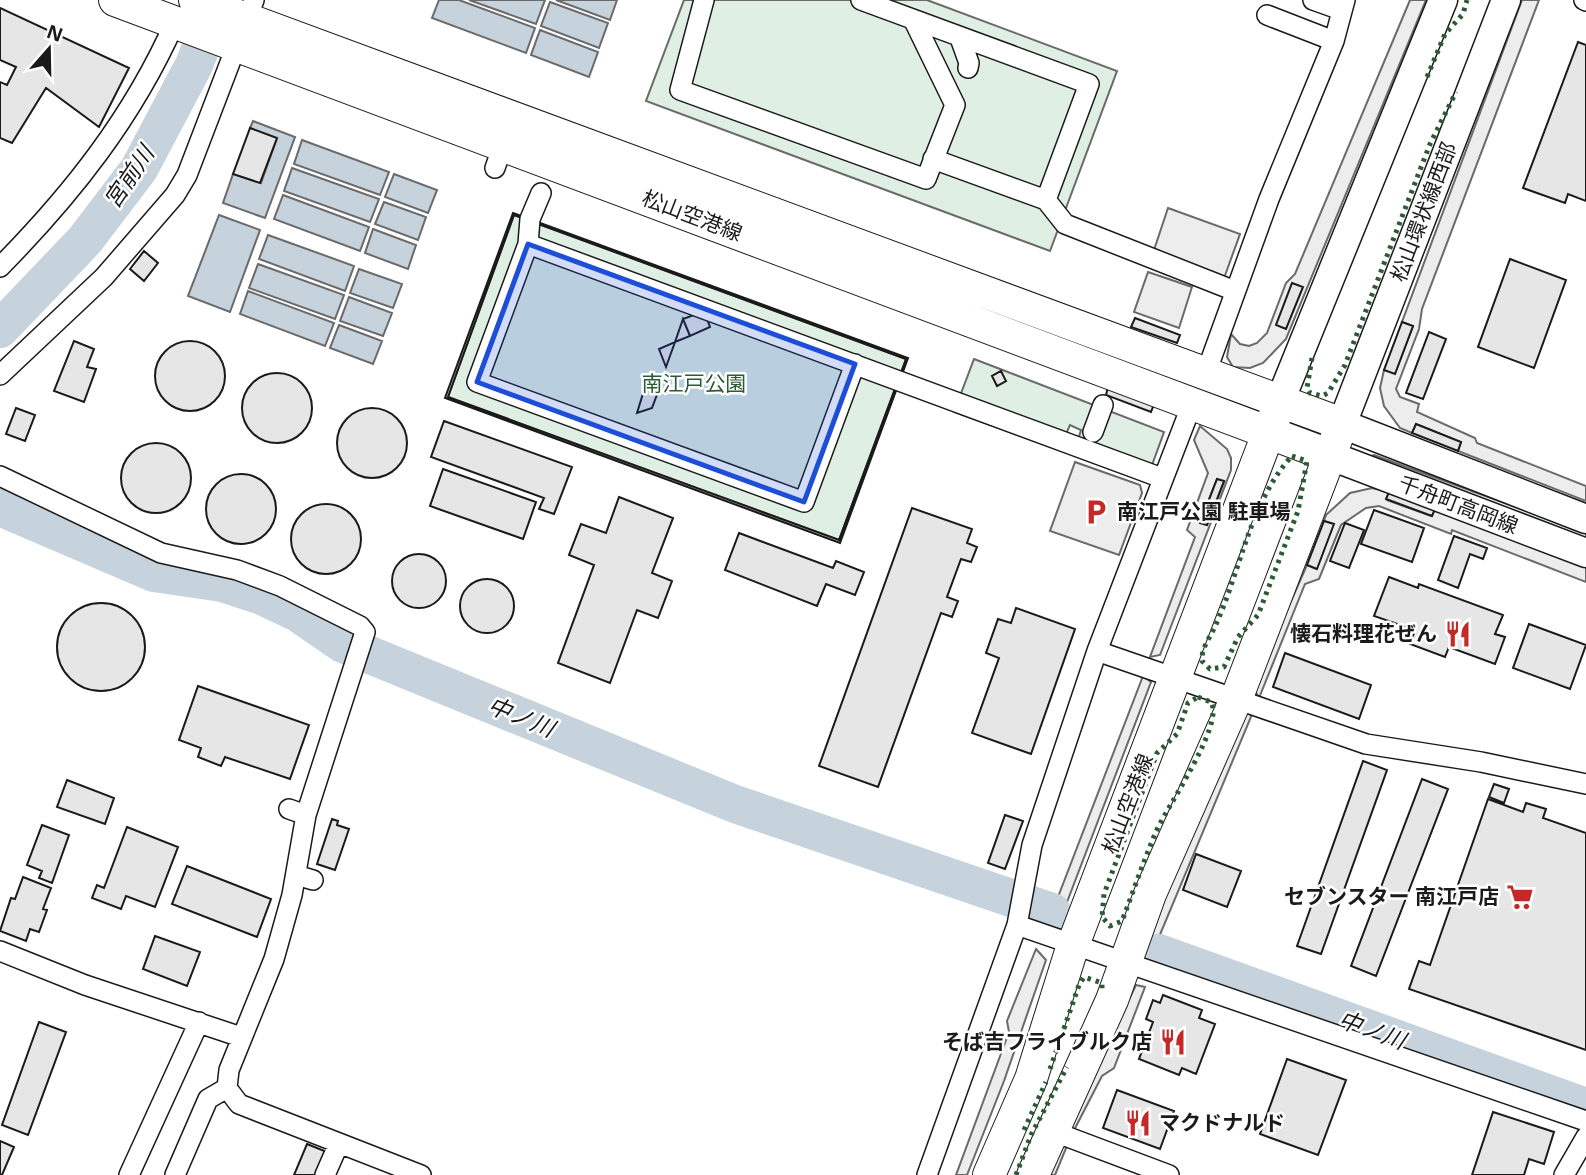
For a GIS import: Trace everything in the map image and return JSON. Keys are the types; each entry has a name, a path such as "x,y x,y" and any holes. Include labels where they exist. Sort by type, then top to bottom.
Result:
{"main road":[{"name":"松山空港線","path":"115,0 239,23 1342,424"},
{"name":"松山空港線","path":"239,23 499,157 1331,456"},
{"name":"松山空港線","path":"989,1175 1031,1079 1073,946 1280,401"},
{"path":"1033,1175 1074,1090 1112,1000 1150,894 1237,697 1342,424"}],"street":[{"path":"716,0 703,9 680,90 926,179 957,98 914,21"},
{"path":"861,0 1089,84 1046,200"},
{"path":"1206,373 1229,289 1334,41 1343,5 1313,0"},
{"path":"1280,401 1443,0"},
{"name":"松山環状線西部","path":"1342,424 1506,0"},
{"path":"0,267 40,227 96,158 137,99 188,12"},
{"path":"1267,15 1334,41"},
{"path":"0,375 104,278 175,195 187,175 239,23"},
{"path":"960,38 969,66 995,51"},
{"path":"933,159 1046,200 1065,224 1156,268 1229,289"},
{"path":"541,193 530,219 528,244 477,382 804,502 855,364"},
{"path":"528,244 900,381 1090,443 1155,475"},
{"path":"927,1175 1020,909 1031,845 1155,475 1192,404"},
{"path":"1090,443 1103,405"},
{"name":"千舟町高岡線","path":"1342,424 1586,519"},
{"name":"千舟町高岡線","path":"1331,456 1586,553"},
{"path":"0,476 161,553 237,570 280,586 360,626 371,637 356,667 298,812 304,878 241,1037 229,1070 227,1088 239,1104 421,1175"},
{"path":"1097,651 1177,676 1366,744 1481,762 1586,785"},
{"path":"1020,909 1073,946 1586,1121"},
{"path":"0,952 85,985 241,1037"},
{"path":"130,1175 199,1022"},
{"path":"176,1175 208,1099 227,1088"},
{"path":"1052,1131 1169,1175"},
{"path":"1564,1175 1586,1137"},
{"path":"325,1175 339,1143"}],"highlighted area":[{"path":"528,244 855,364 804,502 477,382"}],"green space":[{"path":"684,0 927,0 1117,71 1050,251 646,101"},
{"name":"南江戸公園","path":"514,215 906,359 839,540 448,397"},
{"path":"974,359 1164,432 1152,465 1077,443 1081,430 1070,425 1059,450 954,412"},
{"path":"1374,455 1586,533 1586,539 1369,457"}],"shaded area":[{"path":"439,0 459,0 535,28 526,53 432,18"},
{"path":"469,0 545,0 536,24"},
{"path":"556,0 617,0 610,20"},
{"path":"1410,0 1426,0 1286,339 1263,363 1250,368 1233,367 1227,357 1231,334 1240,344 1249,346 1257,343 1267,333 1286,283 1295,274"},
{"path":"1522,0 1539,0 1422,309 1419,329 1396,389 1400,397 1419,404 1417,412 1475,438 1477,443 1586,486 1586,501 1458,451 1461,442 1416,424 1412,433 1400,428 1384,406 1380,388 1384,370 1395,373 1413,326 1402,322"},
{"path":"550,2 608,23 599,48 541,26"},
{"path":"540,30 598,52 589,77 531,55"},
{"path":"253,121 295,137 265,218 223,203 233,174 261,183 277,138 250,128"},
{"path":"302,140 389,172 380,195 294,164"},
{"path":"292,168 379,199 370,222 284,191"},
{"path":"394,174 437,190 428,213 385,197"},
{"path":"283,195 369,227 360,251 274,219"},
{"path":"384,202 426,217 418,240 375,224"},
{"path":"1168,208 1240,234 1223,281 1153,253"},
{"path":"219,215 260,230 230,312 188,296"},
{"path":"373,229 416,245 408,269 365,253"},
{"path":"268,235 354,266 345,291 259,259"},
{"path":"258,264 344,295 335,319 249,288"},
{"path":"359,269 402,284 393,308 350,293"},
{"path":"1148,272 1192,287 1179,328 1134,312"},
{"path":"248,291 334,323 325,346 240,314"},
{"path":"349,297 392,313 383,336 340,321"},
{"path":"339,325 382,341 373,364 330,348"},
{"path":"1200,426 1227,449 1231,458 1231,470 1160,655 1150,657 1195,537 1187,530 1208,473 1194,440","holes":["1217,479 1224,482 1207,525 1200,522"]},
{"name":"南江戸公園 駐車場","path":"1075,462 1140,485 1142,493 1119,555 1050,531"},
{"path":"1372,488 1389,492 1387,500 1431,516 1435,509 1586,567 1586,582 1452,530 1451,534 1379,506 1366,508 1341,525 1319,579 1305,584 1259,698 1253,687 1307,565 1316,569 1333,524 1324,521 1326,515 1350,493"},
{"path":"1143,676 1151,682 1059,923 1048,923"},
{"path":"1244,712 1253,712 1154,949 1148,941 1149,935"},
{"path":"1036,949 1046,960 1004,1081 967,1175 956,1175 1009,1032 1007,1021"},
{"path":"1136,985 1145,987 1114,1068 1102,1076 1071,1136 1055,1175 1045,1175"}],"building":[{"path":"0,8 129,68 99,127 46,88 12,143 0,138 0,82 7,85 16,67 0,60"},
{"path":"1578,42 1586,45 1586,201 1568,194 1565,203 1523,188"},
{"path":"250,128 277,138 260,183 233,174"},
{"path":"513,213 908,358 840,543 445,398","holes":["514,215 906,359 839,540 448,397"]},
{"path":"144,251 158,263 144,281 130,269"},
{"path":"1510,259 1566,280 1534,368 1478,347"},
{"path":"1292,283 1303,287 1286,329 1276,325"},
{"path":"704,311 710,327 690,336 683,319"},
{"path":"1135,318 1180,335 1177,343 1131,327"},
{"path":"683,319 690,336 675,342"},
{"path":"1402,322 1413,326 1395,374 1384,370"},
{"path":"1429,332 1446,339 1423,399 1406,393"},
{"path":"74,341 94,349 87,367 96,369 84,402 54,391"},
{"path":"190,341 215,351 225,376 215,401 190,411 165,401 155,376 165,351"},
{"path":"675,342 666,367 659,349"},
{"path":"1001,371 1006,381 997,386 992,376"},
{"path":"277,373 302,383 312,408 302,433 277,443 252,433 242,408 252,383"},
{"path":"662,381 652,408 637,413 645,387"},
{"path":"1108,387 1154,404 1151,412 1106,395"},
{"path":"16,408 35,415 25,441 6,434"},
{"path":"372,408 397,418 407,443 397,468 372,478 347,468 337,443 347,418"},
{"path":"444,421 572,467 554,514 539,509 544,498 431,457"},
{"path":"1416,424 1461,442 1458,451 1412,433"},
{"path":"156,443 181,453 191,478 181,503 156,513 131,503 121,478 131,453"},
{"path":"443,469 536,502 523,539 430,506"},
{"path":"241,474 266,484 276,509 266,534 241,544 216,534 206,509 216,484"},
{"path":"1217,479 1224,481 1207,525 1200,523"},
{"path":"1389,492 1435,509 1432,516 1386,499"},
{"path":"619,497 673,518 652,573 672,581 658,618 637,610 610,683 558,663 594,565 569,555 581,524 606,533"},
{"path":"326,504 351,514 361,539 351,564 326,574 301,564 291,539 301,514"},
{"path":"912,508 972,529 967,543 977,547 971,562 961,559 947,597 958,601 952,617 941,613 878,787 819,766"},
{"path":"1374,510 1424,528 1412,562 1361,544"},
{"path":"1324,521 1334,524 1317,569 1307,565"},
{"path":"1345,523 1364,530 1349,568 1330,561"},
{"path":"739,533 833,568 836,561 864,572 855,595 826,584 817,606 725,570"},
{"path":"1454,536 1487,548 1483,559 1470,554 1458,588 1438,580"},
{"path":"419,554 438,562 446,581 438,600 419,608 400,600 392,581 400,562"},
{"path":"1389,577 1418,588 1419,584 1503,615 1495,634 1505,637 1495,664 1449,647 1445,657 1410,644 1415,630 1374,616"},
{"path":"487,579 506,587 514,606 506,625 487,633 468,625 460,606 468,587"},
{"path":"92,603 110,603 126,610 138,622 145,638 145,656 138,672 126,684 110,691 92,691 76,684 64,672 57,656 57,638 64,622 76,610"},
{"path":"1016,608 1075,629 1031,754 972,733 999,658 986,653 998,619 1011,623"},
{"path":"1529,624 1586,645 1570,689 1513,668"},
{"path":"1285,653 1371,685 1359,719 1273,687"},
{"path":"198,686 309,725 290,779 225,757 221,766 198,757 201,748 179,740"},
{"path":"1363,761 1387,770 1321,954 1297,946"},
{"path":"1422,779 1448,789 1376,976 1351,966"},
{"path":"67,780 114,798 105,824 57,807"},
{"path":"1494,784 1509,789 1504,803 1489,797"},
{"name":"セブンスター 南江戸店","path":"1488,799 1523,812 1526,803 1546,809 1543,818 1586,833 1586,1050 1409,989 1419,961 1430,965"},
{"path":"1005,815 1023,821 1005,869 988,863"},
{"path":"332,819 338,821 337,825 349,829 335,870 317,864"},
{"path":"42,825 69,835 52,883 39,878 42,871 27,865"},
{"path":"127,827 178,847 155,907 126,896 121,909 92,898 97,885 104,888"},
{"path":"1196,854 1241,871 1227,907 1183,890"},
{"path":"187,866 271,899 257,937 172,904"},
{"path":"23,877 51,888 43,909 47,910 39,932 30,929 26,941 0,931 11,898 15,899"},
{"path":"155,936 200,952 187,986 143,969"},
{"path":"1163,995 1202,1010 1199,1018 1215,1024 1196,1074 1182,1068 1179,1075 1139,1059 1153,1022 1146,1019 1153,1000 1160,1003"},
{"path":"39,1022 66,1032 28,1135 2,1125"},
{"path":"1287,1059 1346,1080 1318,1155 1260,1134"},
{"path":"1117,1090 1174,1111 1160,1149 1103,1128"},
{"path":"1493,1112 1554,1132 1544,1164 1529,1159 1524,1175 1472,1175"},
{"path":"0,1141 14,1147 2,1175 0,1175"},
{"path":"307,1144 327,1152 317,1175 294,1175"}],"waterway":[{"name":"宮前川","path":"0,329 85,240 139,169 194,65 219,0"},
{"name":"中ノ川","path":"0,507 154,573 222,583 262,596 298,613 343,644 735,804 1052,912"},
{"name":"中ノ川","path":"1159,953 1586,1107"}],"hedge":[{"path":"1427,77 1445,34 1463,14 1467,0"},
{"path":"1312,358 1307,388 1310,393 1322,396 1328,393 1345,365 1430,144 1456,92"},
{"path":"1292,456 1307,461 1298,511 1258,615 1238,637 1224,667 1210,669 1202,661 1205,646 1215,627 1266,493 1292,456"},
{"path":"1198,697 1211,702 1213,713 1210,729 1155,834 1122,921 1110,926 1102,917 1104,894 1157,753 1177,734 1188,703 1198,697"},
{"path":"1050,1069 1084,977 1102,983 1102,989"},
{"path":"1016,1175 1031,1135 1067,1067"},
{"path":"1024,1130 1046,1082"}],"place":[{"name":"南江戸公園 駐車場","path":"1096,512"},
{"name":"懐石料理花ぜん","path":"1458,634"},
{"name":"セブンスター 南江戸店","path":"1520,897"},
{"name":"そば吉フライブルク店","path":"1173,1042"},
{"name":"マクドナルド","path":"1138,1123"}]}
